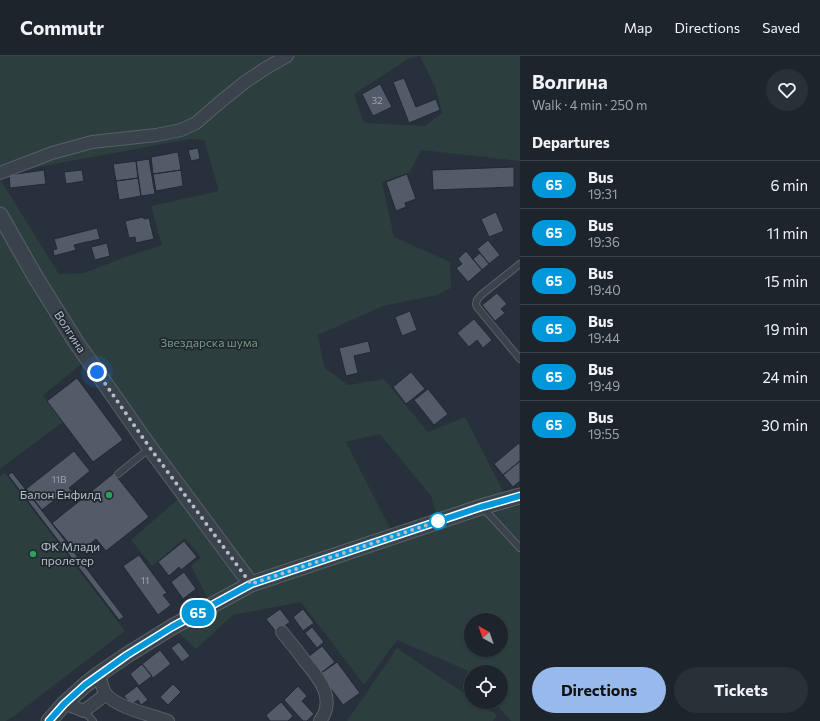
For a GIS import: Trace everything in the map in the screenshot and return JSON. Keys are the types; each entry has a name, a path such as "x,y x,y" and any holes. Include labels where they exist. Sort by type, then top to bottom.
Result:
{"street":[{"path":"0,173 52,153 92,142 156,135 181,130 196,123 245,82 287,56"},
{"name":"Волгина","path":"0,215 36,278 76,342 150,448 251,584"},
{"path":"49,721 80,689 127,655 164,632 251,584 481,507 520,496"},
{"path":"282,632 320,680 324,689 326,698 325,714 320,721"},
{"path":"99,674 106,694 116,702 125,707 168,721"},
{"path":"64,704 84,711 106,694"}],"lane":[{"path":"520,264 481,295 476,304 520,359"},
{"path":"118,474 150,448"},
{"path":"481,507 520,548"},
{"path":"84,711 93,721"}],"green space":[{"name":"Звездарска шума","path":"0,56 419,56 408,59 354,94 364,123 425,126 442,113 436,89 420,56 520,56 520,161 421,150 410,172 382,182 394,237 450,262 451,288 437,295 383,306 318,335 324,367 348,385 384,379 428,432 465,417 503,491 509,508 520,506 520,721 511,721 500,709 508,709 508,665 464,665 464,669 397,640 364,685 301,602 233,615 196,649 172,627 211,605 191,566 201,557 185,538 152,566 131,540 184,494 88,359 43,395 63,422 0,469 0,179 59,274 84,273 162,245 151,206 219,191 204,140 191,139 0,174","holes":["380,434 431,496 439,525 394,536 346,442"]},
{"name":"ФК Млади пролетер","path":"5,473 125,631 14,716 6,721 0,721 0,476"},
{"path":"397,648 464,693 464,709 488,709 497,715 493,721 347,721"}],"building":[{"path":"404,78 416,107 436,99 440,110 409,123 393,82"},
{"path":"380,84 392,107 373,116 362,94"},
{"path":"198,148 200,159 191,161 188,150"},
{"path":"178,152 181,170 153,174 151,157"},
{"path":"149,159 155,194 141,196 136,161"},
{"path":"136,161 138,178 116,181 113,164"},
{"path":"514,167 514,187 433,190 432,170"},
{"path":"44,170 46,184 10,188 9,175"},
{"path":"82,170 84,181 66,184 64,172"},
{"path":"181,170 183,186 156,191 153,174"},
{"path":"407,174 416,199 405,203 406,207 396,211 386,182"},
{"path":"138,178 141,196 119,200 116,181"},
{"path":"496,212 504,231 489,237 481,219"},
{"path":"143,217 144,219 149,218 154,239 136,243 135,237 129,238 125,221"},
{"path":"97,228 100,239 74,245 76,250 54,256 53,250 57,249 54,239"},
{"path":"488,240 500,255 489,264 477,249"},
{"path":"107,243 110,256 95,260 91,247"},
{"path":"466,251 482,270 468,282 456,268 462,264 458,259"},
{"path":"480,253 489,264 482,270 473,259"},
{"path":"497,293 507,304 501,309 505,313 495,321 482,305"},
{"path":"410,311 417,330 402,336 395,317"},
{"path":"474,319 492,340 483,348 477,340 469,347 457,333"},
{"path":"368,341 371,352 354,356 358,373 346,376 339,348"},
{"path":"411,372 425,389 406,404 393,387"},
{"path":"77,378 123,440 93,462 47,401"},
{"path":"428,389 448,414 434,425 414,400"},
{"path":"519,443 520,461 503,475 494,464"},
{"path":"74,451 90,471 69,488 74,494 67,500 62,494 42,510 26,489"},
{"path":"520,461 520,481 513,487 503,475"},
{"path":"12,472 124,617 119,620 8,475"},
{"name":"Балон Енфилд","path":"114,473 149,517 106,551 96,539 78,554 52,523"},
{"path":"184,541 197,557 181,570 179,567 169,576 158,562"},
{"path":"139,555 167,593 163,595 171,605 158,615 123,566"},
{"path":"184,572 196,589 183,599 171,582"},
{"path":"280,609 290,622 276,632 266,619"},
{"path":"303,609 314,623 303,631 293,617"},
{"path":"312,627 324,642 317,648 305,633"},
{"path":"179,642 190,656 182,662 171,648"},
{"path":"322,646 335,662 321,673 308,657"},
{"path":"160,650 171,664 153,678 142,664"},
{"path":"337,662 360,693 343,705 320,674"},
{"path":"142,664 152,676 139,686 130,674"},
{"path":"173,684 181,692 168,705 160,697"},
{"path":"137,686 148,700 141,705 138,700 131,705 124,696"},
{"path":"298,686 307,696 302,701 314,714 307,721 303,721 284,700"},
{"path":"281,702 293,716 288,721 270,721 266,715"}],"bus line":[{"name":"65","path":"49,721 64,704 85,685 127,655 172,627 251,584 481,507 520,496"}],"place":[{"name":"Балон Енфилд","path":"109,495"},
{"name":"ФК Млади пролетер","path":"33,554"}],"route":[{"path":"97,372 150,448 251,584 438,521"}]}
